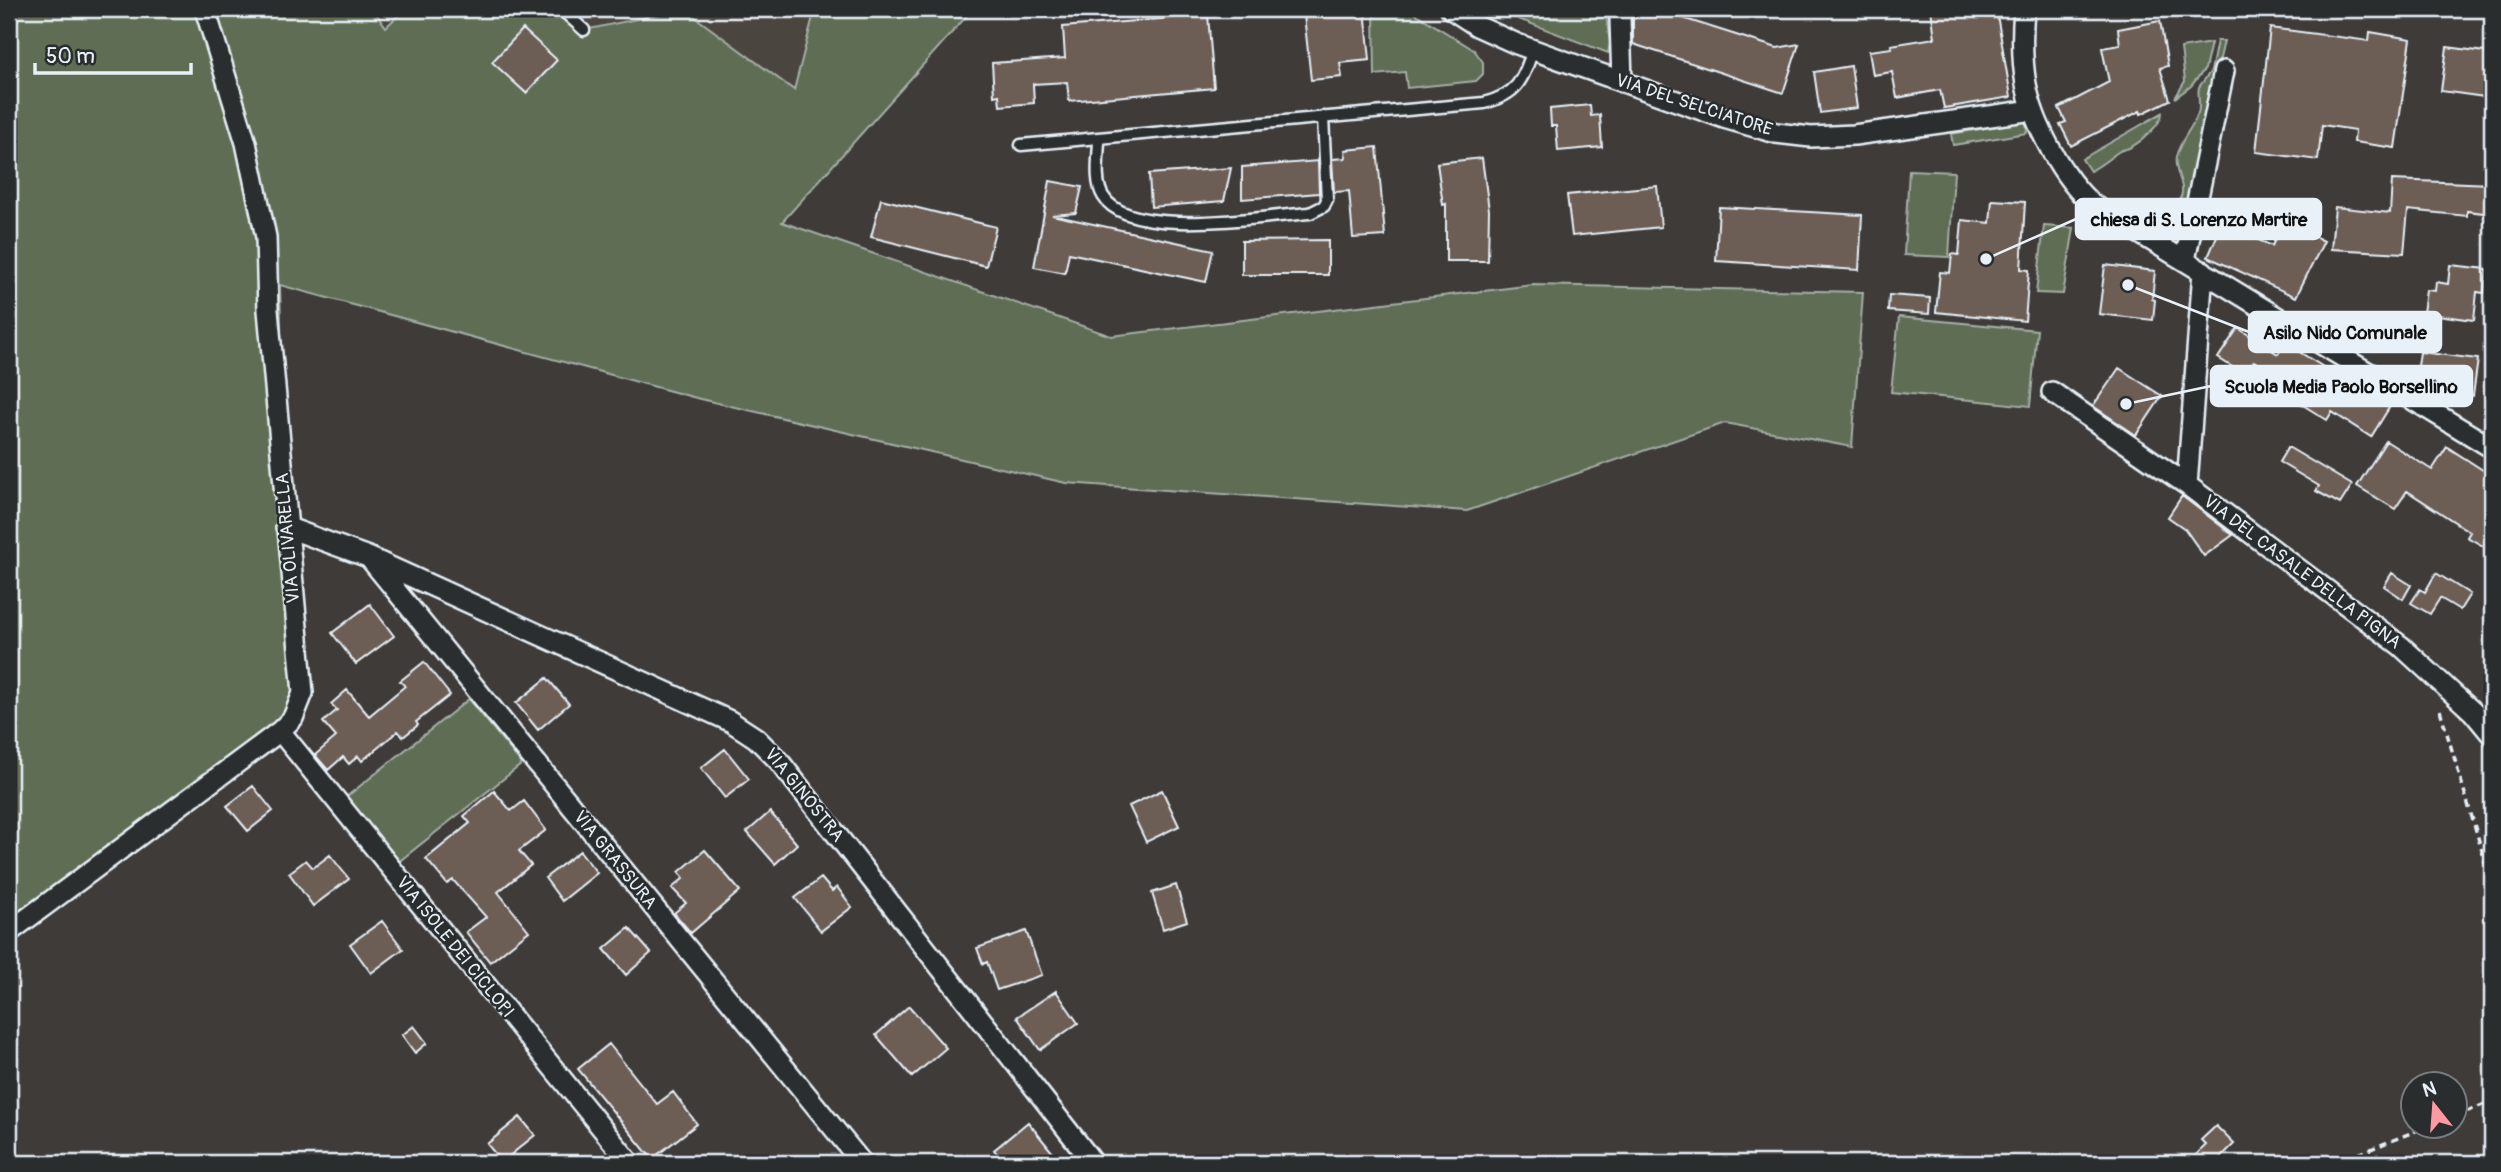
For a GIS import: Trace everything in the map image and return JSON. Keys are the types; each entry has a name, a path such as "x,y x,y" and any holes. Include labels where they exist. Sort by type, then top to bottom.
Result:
{"street":[{"name":"VIA OLIVARELLA","path":"9,932 280,731 293,718 303,693 268,310 266,237 246,144 205,9"},
{"name":"VIA DEL SELCIATORE","path":"1451,9 1493,33 1533,50 1746,125 1776,133 1811,138 1873,133 2033,110"},
{"path":"1622,9 1622,82"},
{"path":"2024,9 2025,76 2033,110 2060,163 2082,195 2093,205 2492,448"},
{"path":"2185,260 2224,71"},
{"name":"VIA DEL CASALE DELLA PIGNA","path":"2203,271 2187,485 2401,646 2473,712 2492,736"},
{"path":"2052,392 2187,485"},
{"name":"VIA GINOSTRA","path":"286,527 368,557 730,721 756,738 779,761 1091,1160"},
{"name":"VIA GRASSURA","path":"368,557 862,1163"},
{"name":"VIA ISOLE DEI CICLOPI","path":"280,731 630,1163"}],"lane":[{"path":"561,9 584,30"},
{"path":"1021,145 1474,104 1507,95 1520,83 1533,50"},
{"path":"1099,138 1100,188 1108,203 1120,211 1153,221 1176,223 1310,213 1324,206 1327,200 1323,117"}],"path":[{"path":"2444,685 2437,693 2437,700 2492,878"},
{"path":"2470,1110 2492,1101"},
{"path":"2336,1163 2400,1137"}],"shaded area":[{"path":"373,9 405,9 385,27"},
{"path":"561,9 682,9 584,30"},
{"path":"684,9 815,9 794,91"}],"green space":[{"path":"9,9 373,9 386,27 405,9 561,9 585,30 684,9 794,90 815,9 973,9 782,222 1111,336 1533,285 1863,292 1852,447 1725,423 1467,511 1066,483 700,399 280,285 286,527 303,693 280,731 9,932"},
{"path":"1374,9 1408,9 1474,50 1483,62 1483,74 1476,81 1407,88 1405,72 1375,75"},
{"path":"1507,9 1605,9 1610,43 1608,53 1508,15"},
{"path":"2217,41 2224,41 2179,235 2163,226 2182,193 2176,157 2198,113 2199,87 2211,71"},
{"path":"2211,43 2205,69 2191,86 2175,98 2185,81 2181,48"},
{"path":"2162,113 2154,128 2144,138 2090,171 2082,159"},
{"path":"2026,121 2027,133 1953,145 1951,134"},
{"path":"1909,170 1954,172 1949,257 1904,255"},
{"path":"2044,226 2074,228 2063,294 2036,293"},
{"path":"1899,317 2037,330 2030,406 1891,392"},
{"path":"469,699 522,764 397,863 345,798"}],"building":[{"path":"1365,9 1370,60 1340,63 1342,77 1311,80 1304,15"},
{"path":"1644,9 1654,9 1777,48 1799,44 1783,93 1633,44 1633,19"},
{"path":"1931,9 1996,9 2011,97 1944,108 1940,90 1897,98 1892,72 1873,75 1869,51 1935,38"},
{"path":"1208,15 1214,88 1069,101 1067,82 1033,84 1034,103 1000,106 999,95 994,96 992,63 1065,58 1063,27"},
{"path":"2160,21 2168,66 2160,68 2170,100 2141,114 2140,111 2071,146 2060,124 2066,122 2059,108 2109,82 2102,48 2120,45 2118,29"},
{"path":"2270,28 2369,41 2370,32 2411,39 2395,148 2354,142 2355,130 2322,125 2318,160 2256,152"},
{"path":"523,29 557,60 526,93 492,62"},
{"path":"2447,47 2492,53 2492,98 2441,91"},
{"path":"1851,66 1857,108 1820,113 1814,72"},
{"path":"1590,105 1591,116 1600,115 1602,147 1558,151 1556,126 1551,126 1550,109"},
{"path":"1377,147 1385,236 1353,238 1349,191 1334,192 1332,159 1346,158 1345,150"},
{"path":"1482,158 1489,210 1488,261 1446,261 1446,204 1443,205 1437,163"},
{"path":"1318,161 1319,193 1242,199 1242,167"},
{"path":"1231,168 1224,201 1151,207 1149,174"},
{"path":"2392,180 2492,184 2492,214 2467,211 2467,216 2408,210 2404,253 2331,249 2335,207 2390,213"},
{"path":"1050,181 1082,187 1076,213 1052,215 1213,250 1206,282 1069,253 1065,273 1034,267"},
{"path":"1657,186 1661,227 1572,236 1567,195"},
{"path":"881,199 996,227 986,266 871,237"},
{"path":"1992,200 2025,202 2021,269 2029,270 2025,321 1936,312 1940,272 1950,273 1952,254 1959,255 1962,220 1990,223"},
{"path":"1719,207 1862,215 1859,270 1716,261"},
{"path":"2283,221 2324,241 2296,297 2208,257 2222,224 2272,246"},
{"path":"1328,240 1328,275 1242,275 1242,241"},
{"path":"2105,265 2155,271 2153,320 2099,314"},
{"path":"2450,265 2487,269 2484,293 2477,292 2474,320 2423,313 2426,290 2435,291 2436,282 2448,284"},
{"path":"1889,295 1930,298 1929,314 1888,311"},
{"path":"2238,328 2278,354 2285,343 2389,408 2371,437 2332,412 2327,420 2293,399 2299,389 2254,361 2245,375 2218,358"},
{"path":"2420,352 2478,359 2473,396 2415,387"},
{"path":"2119,368 2162,396 2136,435 2093,406"},
{"path":"2386,441 2432,470 2447,447 2492,476 2492,551 2467,537 2470,532 2407,491 2395,509 2357,486"},
{"path":"2288,447 2352,485 2340,504 2316,491 2319,486 2279,462"},
{"path":"2182,496 2233,535 2204,556 2185,529 2168,517"},
{"path":"2392,573 2411,585 2403,599 2384,586"},
{"path":"2436,573 2470,594 2460,610 2440,598 2430,614 2411,603 2420,589 2425,592"},
{"path":"370,604 394,636 356,664 332,633"},
{"path":"424,662 450,695 416,722 418,725 403,737 398,731 362,761 358,756 349,764 343,757 328,770 315,755 336,737 323,722 337,710 331,704 347,690 369,716 405,686 400,681"},
{"path":"547,678 569,704 538,730 516,703"},
{"path":"725,749 749,779 725,798 701,768"},
{"path":"253,786 273,811 248,831 227,806"},
{"path":"1162,790 1179,826 1146,842 1129,806"},
{"path":"494,791 511,811 524,801 546,830 519,851 531,865 498,892 529,931 490,962 466,932 486,917 453,880 447,884 426,859 470,823 464,816"},
{"path":"770,812 797,844 775,864 747,832"},
{"path":"705,850 740,891 691,933 674,913 686,903 672,888 684,878 679,872"},
{"path":"580,851 597,873 562,901 545,878"},
{"path":"330,855 349,879 313,906 289,873 306,860 313,868"},
{"path":"821,878 832,891 837,887 852,907 821,931 795,898"},
{"path":"1176,885 1187,921 1163,929 1152,893"},
{"path":"382,921 403,949 371,973 350,944"},
{"path":"629,928 651,953 626,975 604,949"},
{"path":"1026,931 1042,975 997,990 987,962 983,964 977,948"},
{"path":"1056,991 1078,1023 1040,1050 1017,1017"},
{"path":"909,1006 946,1048 912,1077 876,1035"},
{"path":"414,1026 427,1043 415,1053 402,1035"},
{"path":"609,1044 657,1104 673,1092 697,1124 652,1159 578,1069"},
{"path":"520,1117 535,1135 502,1162 487,1144"},
{"path":"1028,1122 1061,1163 1005,1163 994,1150"},
{"path":"2216,1126 2234,1144 2215,1163 2188,1163 2206,1145 2201,1140"}],"place":[{"name":"chiesa di S. Lorenzo Martire","path":"1986,259"},
{"name":"Asilo Nido Comunale","path":"2128,285"},
{"name":"Scuola Media Paolo Borsellino","path":"2126,404"}]}
